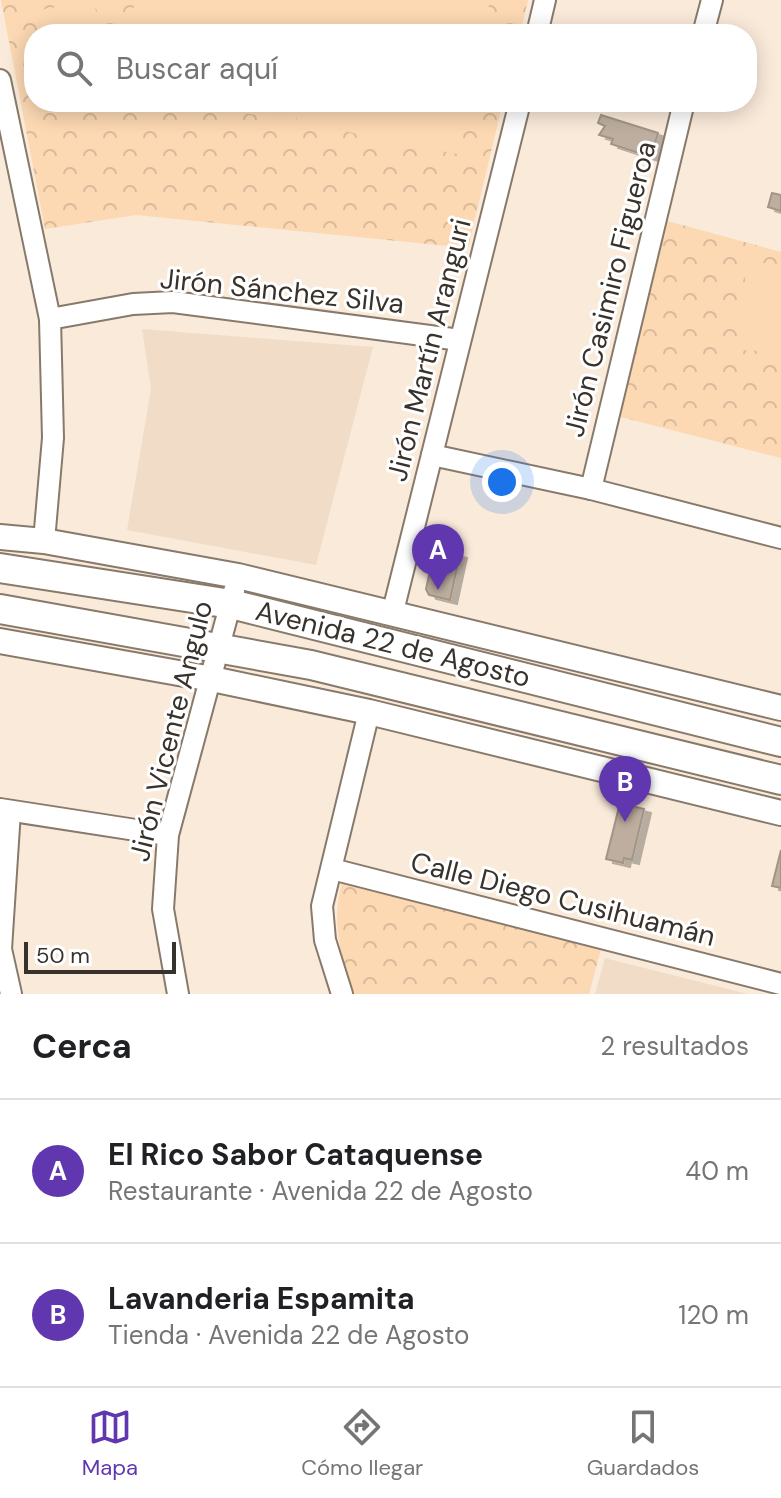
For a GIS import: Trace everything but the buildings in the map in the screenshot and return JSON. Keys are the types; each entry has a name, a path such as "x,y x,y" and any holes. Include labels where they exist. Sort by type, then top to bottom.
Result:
{"main road":[{"name":"Avenida 22 de Agosto","path":"0,568 231,604 781,742"},
{"name":"Avenida 22 de Agosto","path":"0,609 311,665 781,780"}],"street":[{"path":"539,24 545,0"},
{"path":"706,24 712,0"},
{"path":"0,80 50,319 53,438 44,541"},
{"name":"Jirón Martín Aranguri","path":"393,611 517,112"},
{"name":"Jirón Casimiro Figueroa","path":"591,489 682,112"},
{"name":"Jirón Sánchez Silva","path":"50,319 133,304 173,302 460,340"},
{"path":"432,455 591,489 781,538"},
{"name":"Avenida 22 de Agosto","path":"0,537 44,541 238,576 393,611 781,708"},
{"name":"Jirón Vicente Angulo","path":"178,994 163,909 168,835 238,576"},
{"path":"0,641 212,679 369,712 781,813"},
{"path":"342,994 325,940 322,906 369,712"},
{"path":"11,994 0,949 5,810 168,835"},
{"name":"Calle Diego Cusihuamán","path":"332,869 781,984"}],"shaded area":[{"path":"142,329 373,347 316,565 127,530 151,389"},
{"path":"605,958 748,994 595,994"}],"green space":[{"path":"1,0 528,0 522,24 24,24 24,112 501,112 468,248 136,215 45,229"},
{"path":"94,0 98,24 42,24 40,10"},
{"path":"135,0 318,0 314,24 131,24"},
{"path":"325,0 490,0 485,24 320,24"},
{"path":"240,112 298,112 296,122"},
{"path":"302,112 466,112 457,154 299,122"},
{"path":"664,220 781,252 781,458 617,416"},
{"path":"746,262 781,264 781,352 741,350"},
{"path":"342,881 601,949 589,994 354,994 337,925"}],"place":[{"name":"El Rico Sabor Cataquense","path":"438,590"},
{"name":"Lavanderia Espamita","path":"625,822"}]}
